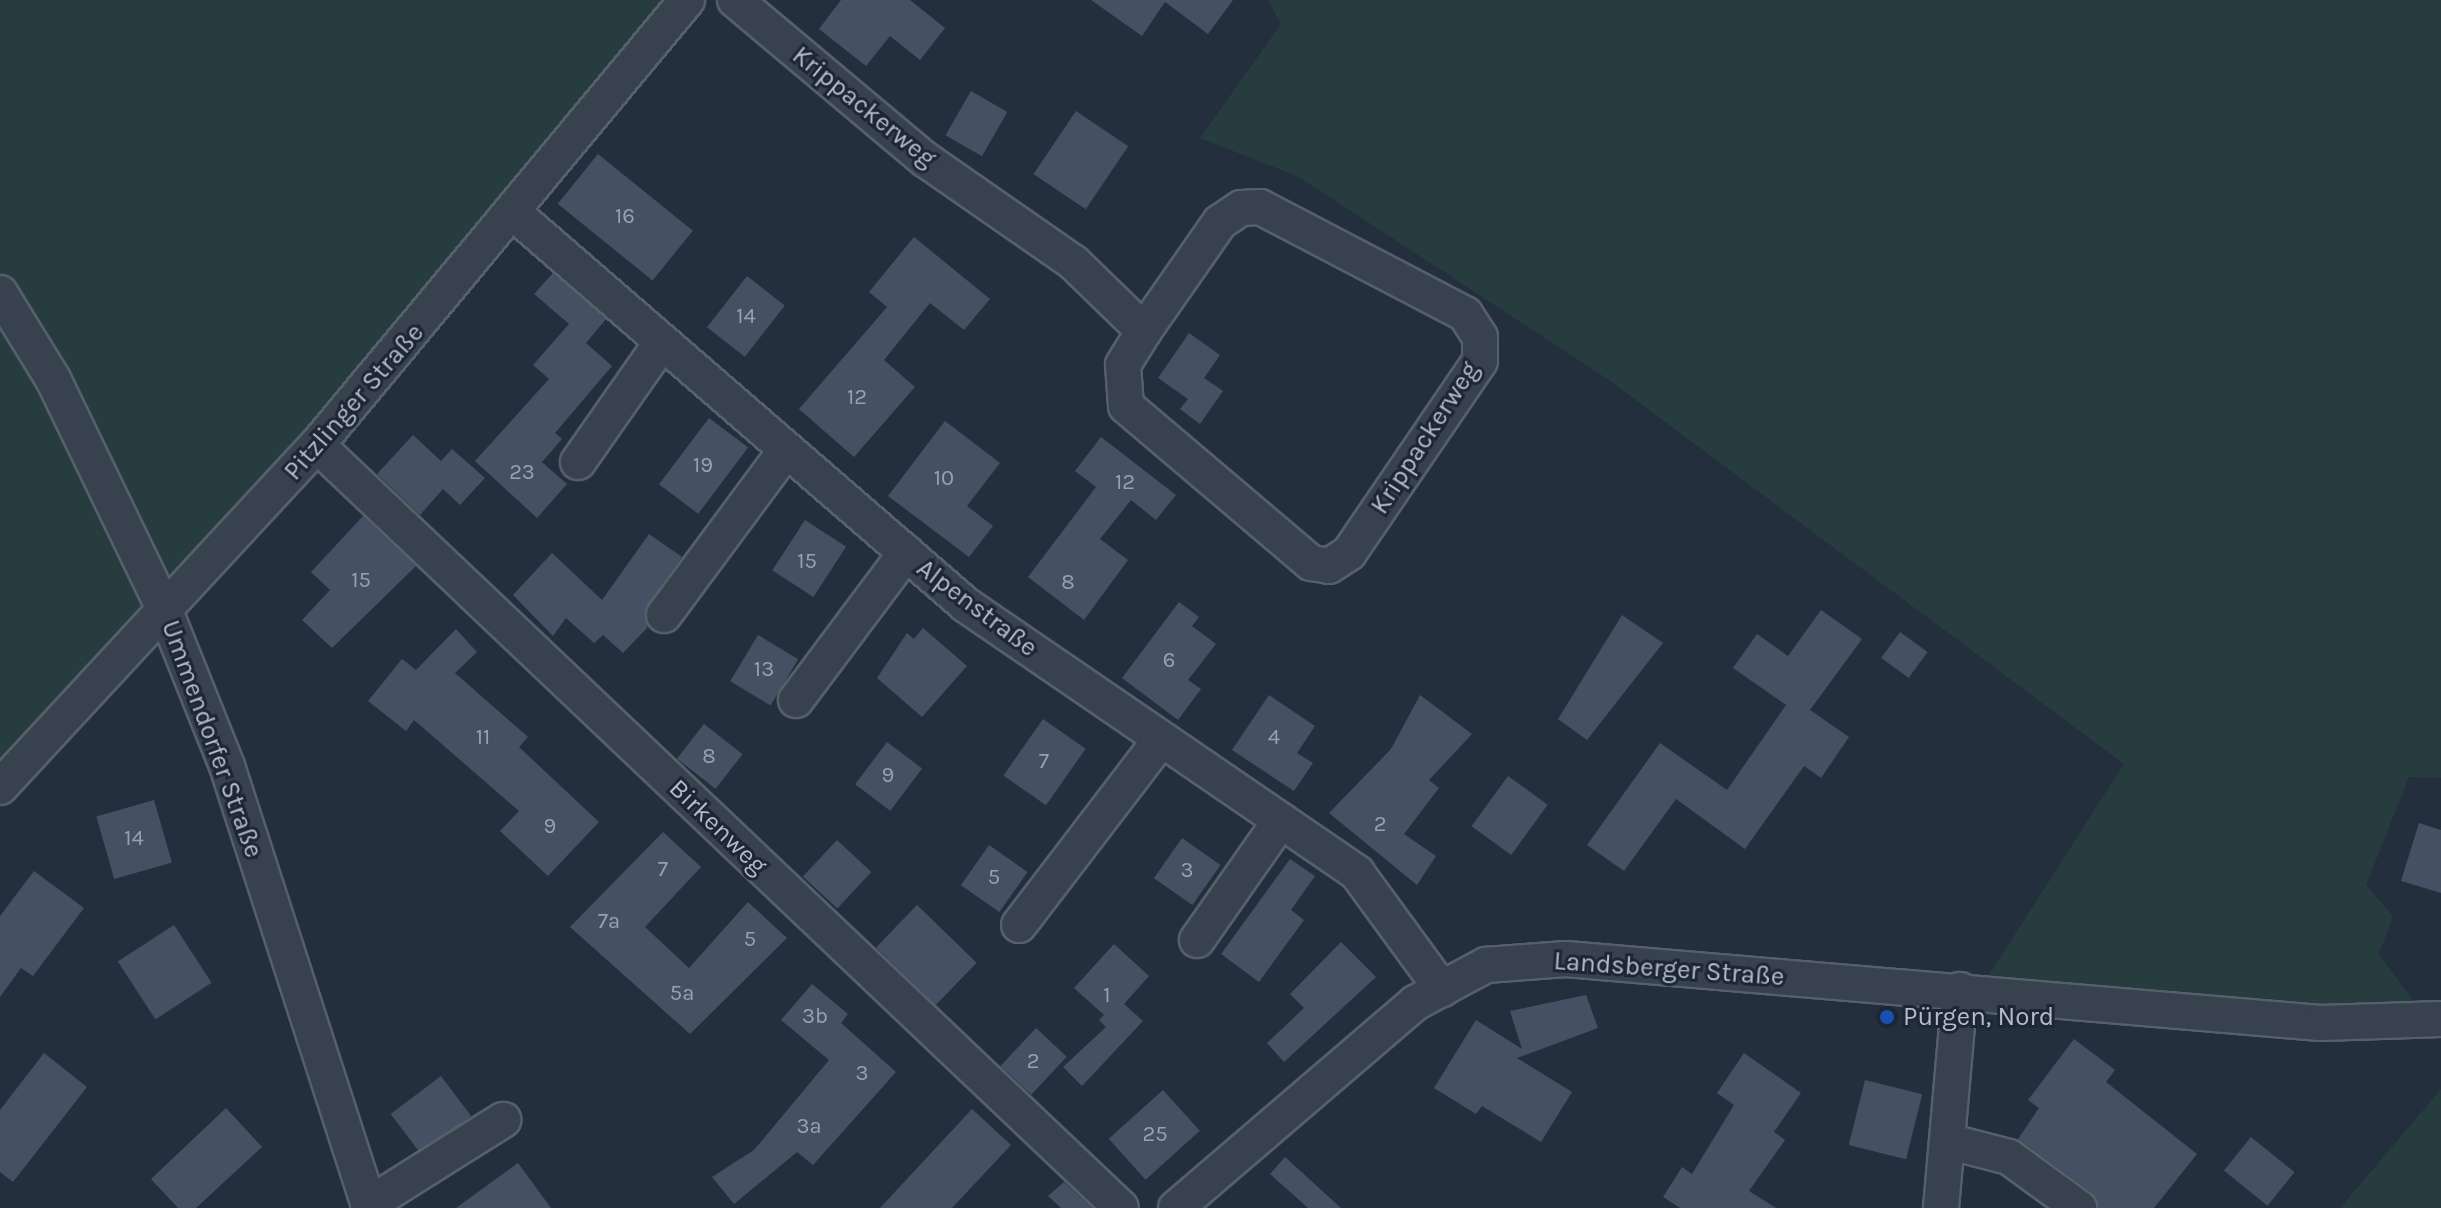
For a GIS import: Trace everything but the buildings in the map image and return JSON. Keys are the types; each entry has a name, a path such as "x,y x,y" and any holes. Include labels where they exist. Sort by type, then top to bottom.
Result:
{"street":[{"name":"Pitzlinger Straße","path":"0,787 317,445 516,215 687,0"},
{"name":"Krippackerweg","path":"735,0 926,160 1073,262 1144,331"},
{"name":"Krippackerweg","path":"1260,207 1465,314 1480,337 1480,361 1349,553 1329,566 1311,563 1126,406 1123,365 1144,331 1220,222 1241,208 1260,207"},
{"name":"Alpenstraße","path":"516,215 966,605 1357,873 1442,989"},
{"name":"Ummendorfer Straße","path":"0,293 53,379 165,611 227,766 369,1206"},
{"path":"578,462 662,342"},
{"name":"Birkenweg","path":"317,445 1121,1208"},
{"path":"664,615 786,450"},
{"path":"796,700 906,553"},
{"path":"1019,925 1161,739"},
{"path":"1197,940 1281,820"},
{"name":"Landsberger Straße","path":"1176,1208 1415,1003 1486,965 1566,959 1960,990 2320,1023 2441,1019"},
{"path":"1941,1208 1960,990"},
{"path":"369,1206 503,1120"},
{"path":"1947,1141 2009,1157 2079,1208"}],"green space":[{"path":"0,0 670,0 310,441 0,770"},
{"path":"1268,0 2441,0 2441,778 2409,777 2366,885 2393,916 2379,954 2421,1012 2321,1014 1985,981 2124,764 1609,380 1299,177 1200,138 1281,24"},
{"path":"2441,1089 2441,1208 2340,1208"}],"place":[{"name":"Pürgen, Nord","path":"1887,1017"}]}
